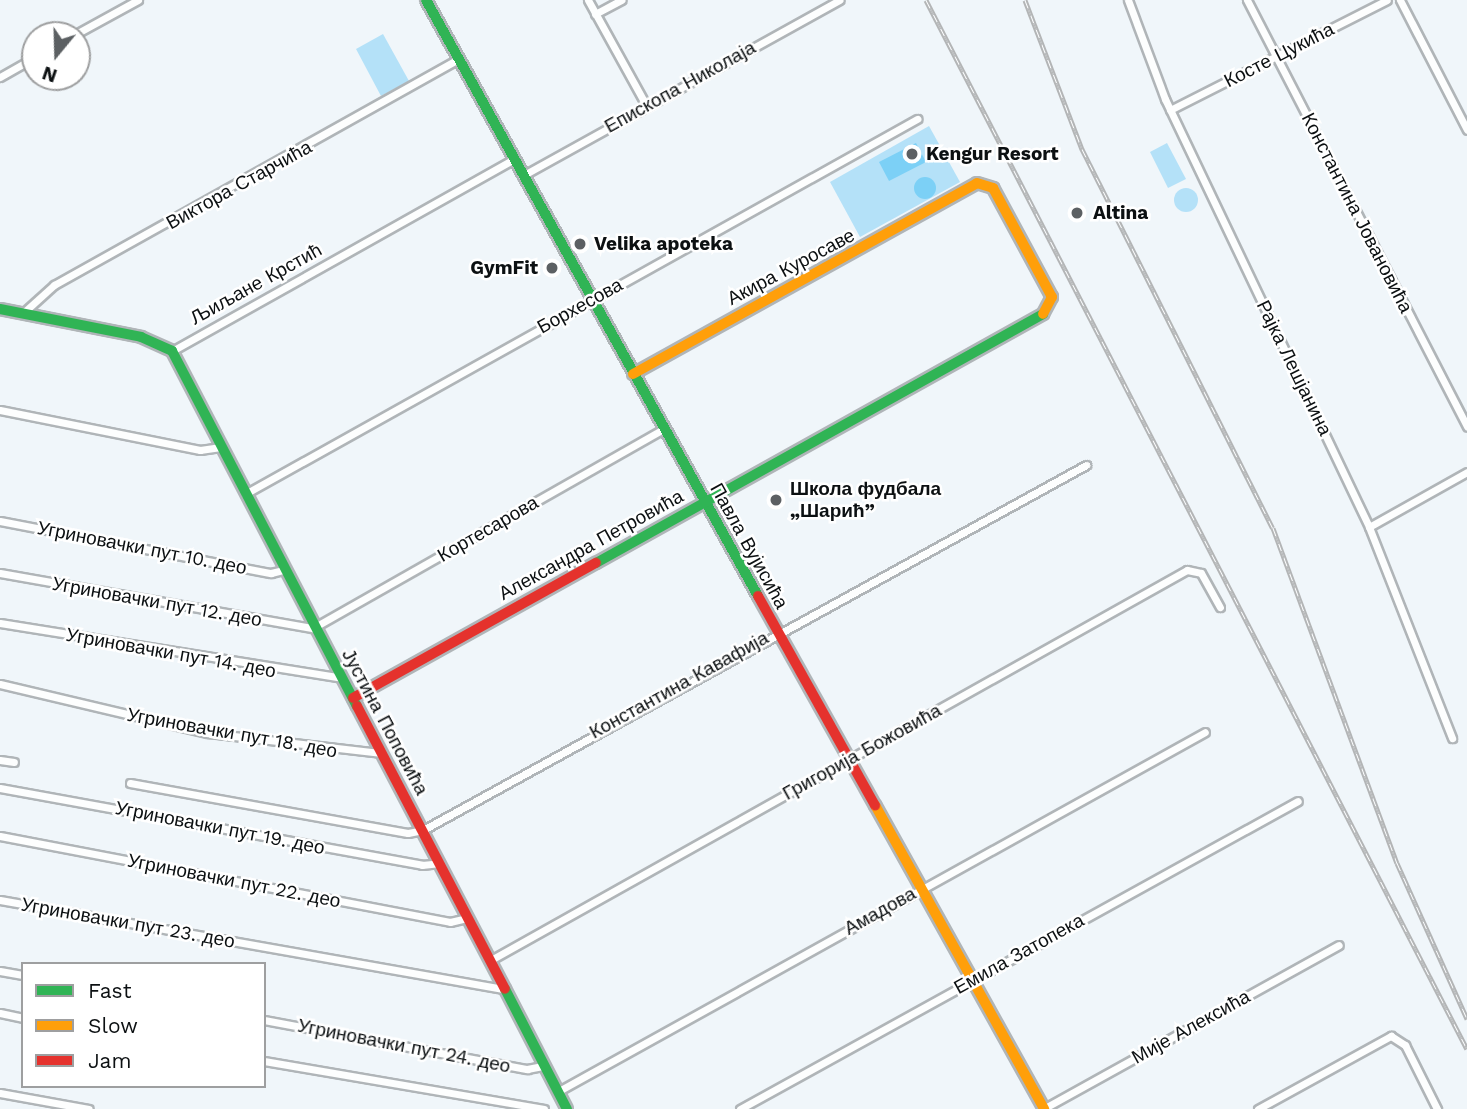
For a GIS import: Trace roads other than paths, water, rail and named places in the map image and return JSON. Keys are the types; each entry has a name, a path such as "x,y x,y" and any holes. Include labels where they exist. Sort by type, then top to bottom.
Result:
{"street":[{"path":"91,26 138,0"},
{"name":"Павла Вујисића","path":"426,0 1043,1109"},
{"path":"587,0 646,105"},
{"path":"595,14 621,0"},
{"name":"Епископа Николаја","path":"522,176 839,0"},
{"name":"Рајка Лешјанина","path":"1128,0 1170,110 1369,527 1452,738"},
{"name":"Константина Јовановића","path":"1247,0 1467,427"},
{"name":"Косте Цукића","path":"1170,110 1387,0"},
{"path":"1400,0 1467,130"},
{"name":"Виктора Старчића","path":"23,313 54,285 459,59"},
{"path":"0,77 21,65"},
{"name":"Борхесова","path":"245,494 590,299 917,120"},
{"name":"Љиљане Крстић","path":"172,351 513,160"},
{"name":"Александра Петровића","path":"353,698 1049,309 1052,297 993,188 977,183 965,190"},
{"name":"Акира Куросаве","path":"633,374 965,190"},
{"path":"0,309 141,337 172,351"},
{"name":"Јустина Поповића","path":"172,351 313,628 423,830 557,1091 562,1108"},
{"path":"0,410 200,450 221,447"},
{"name":"Кортесарова","path":"313,628 663,429"},
{"name":"Константина Кавафија","path":"423,830 776,631 1086,465"},
{"path":"1369,527 1467,472"},
{"name":"Угриновачки пут 10. део","path":"0,521 271,573 283,570"},
{"name":"Григорија Божовића","path":"489,961 1187,570 1201,573 1220,607"},
{"name":"Угриновачки пут 12. део","path":"0,573 313,628"},
{"name":"Угриновачки пут 14. део","path":"0,623 332,681 342,678"},
{"name":"Угриновачки пут 18. део","path":"0,684 208,733 382,753"},
{"name":"Амадова","path":"557,1091 1205,732"},
{"path":"0,760 14,762"},
{"path":"130,783 408,833 423,830"},
{"name":"Угриновачки пут 19. део","path":"0,788 422,865 440,863"},
{"name":"Емила Затопека","path":"740,1109 1298,801"},
{"name":"Угриновачки пут 22. део","path":"0,836 441,920 467,918"},
{"name":"Угриновачки пут 23. део","path":"0,900 503,989"},
{"name":"Мије Алексића","path":"1043,1109 1339,946"},
{"path":"0,971 21,975"},
{"path":"0,1013 21,1018"},
{"name":"Угриновачки пут 24. део","path":"266,1020 527,1069 543,1066"},
{"path":"1258,1109 1397,1037 1437,1109"},
{"path":"266,1061 544,1109"},
{"path":"0,1093 89,1109"}],"railway":[{"path":"926,0 1467,1049"},
{"path":"1025,0 1082,149 1273,528 1397,863 1467,1019"}],"place":[{"name":"Kengur Resort","path":"912,154"},
{"name":"Altina","path":"1077,213"},
{"name":"Velika apoteka","path":"580,244"},
{"name":"GymFit","path":"552,268"},
{"name":"Школа фудбала „Шарић”","path":"776,500"}]}
